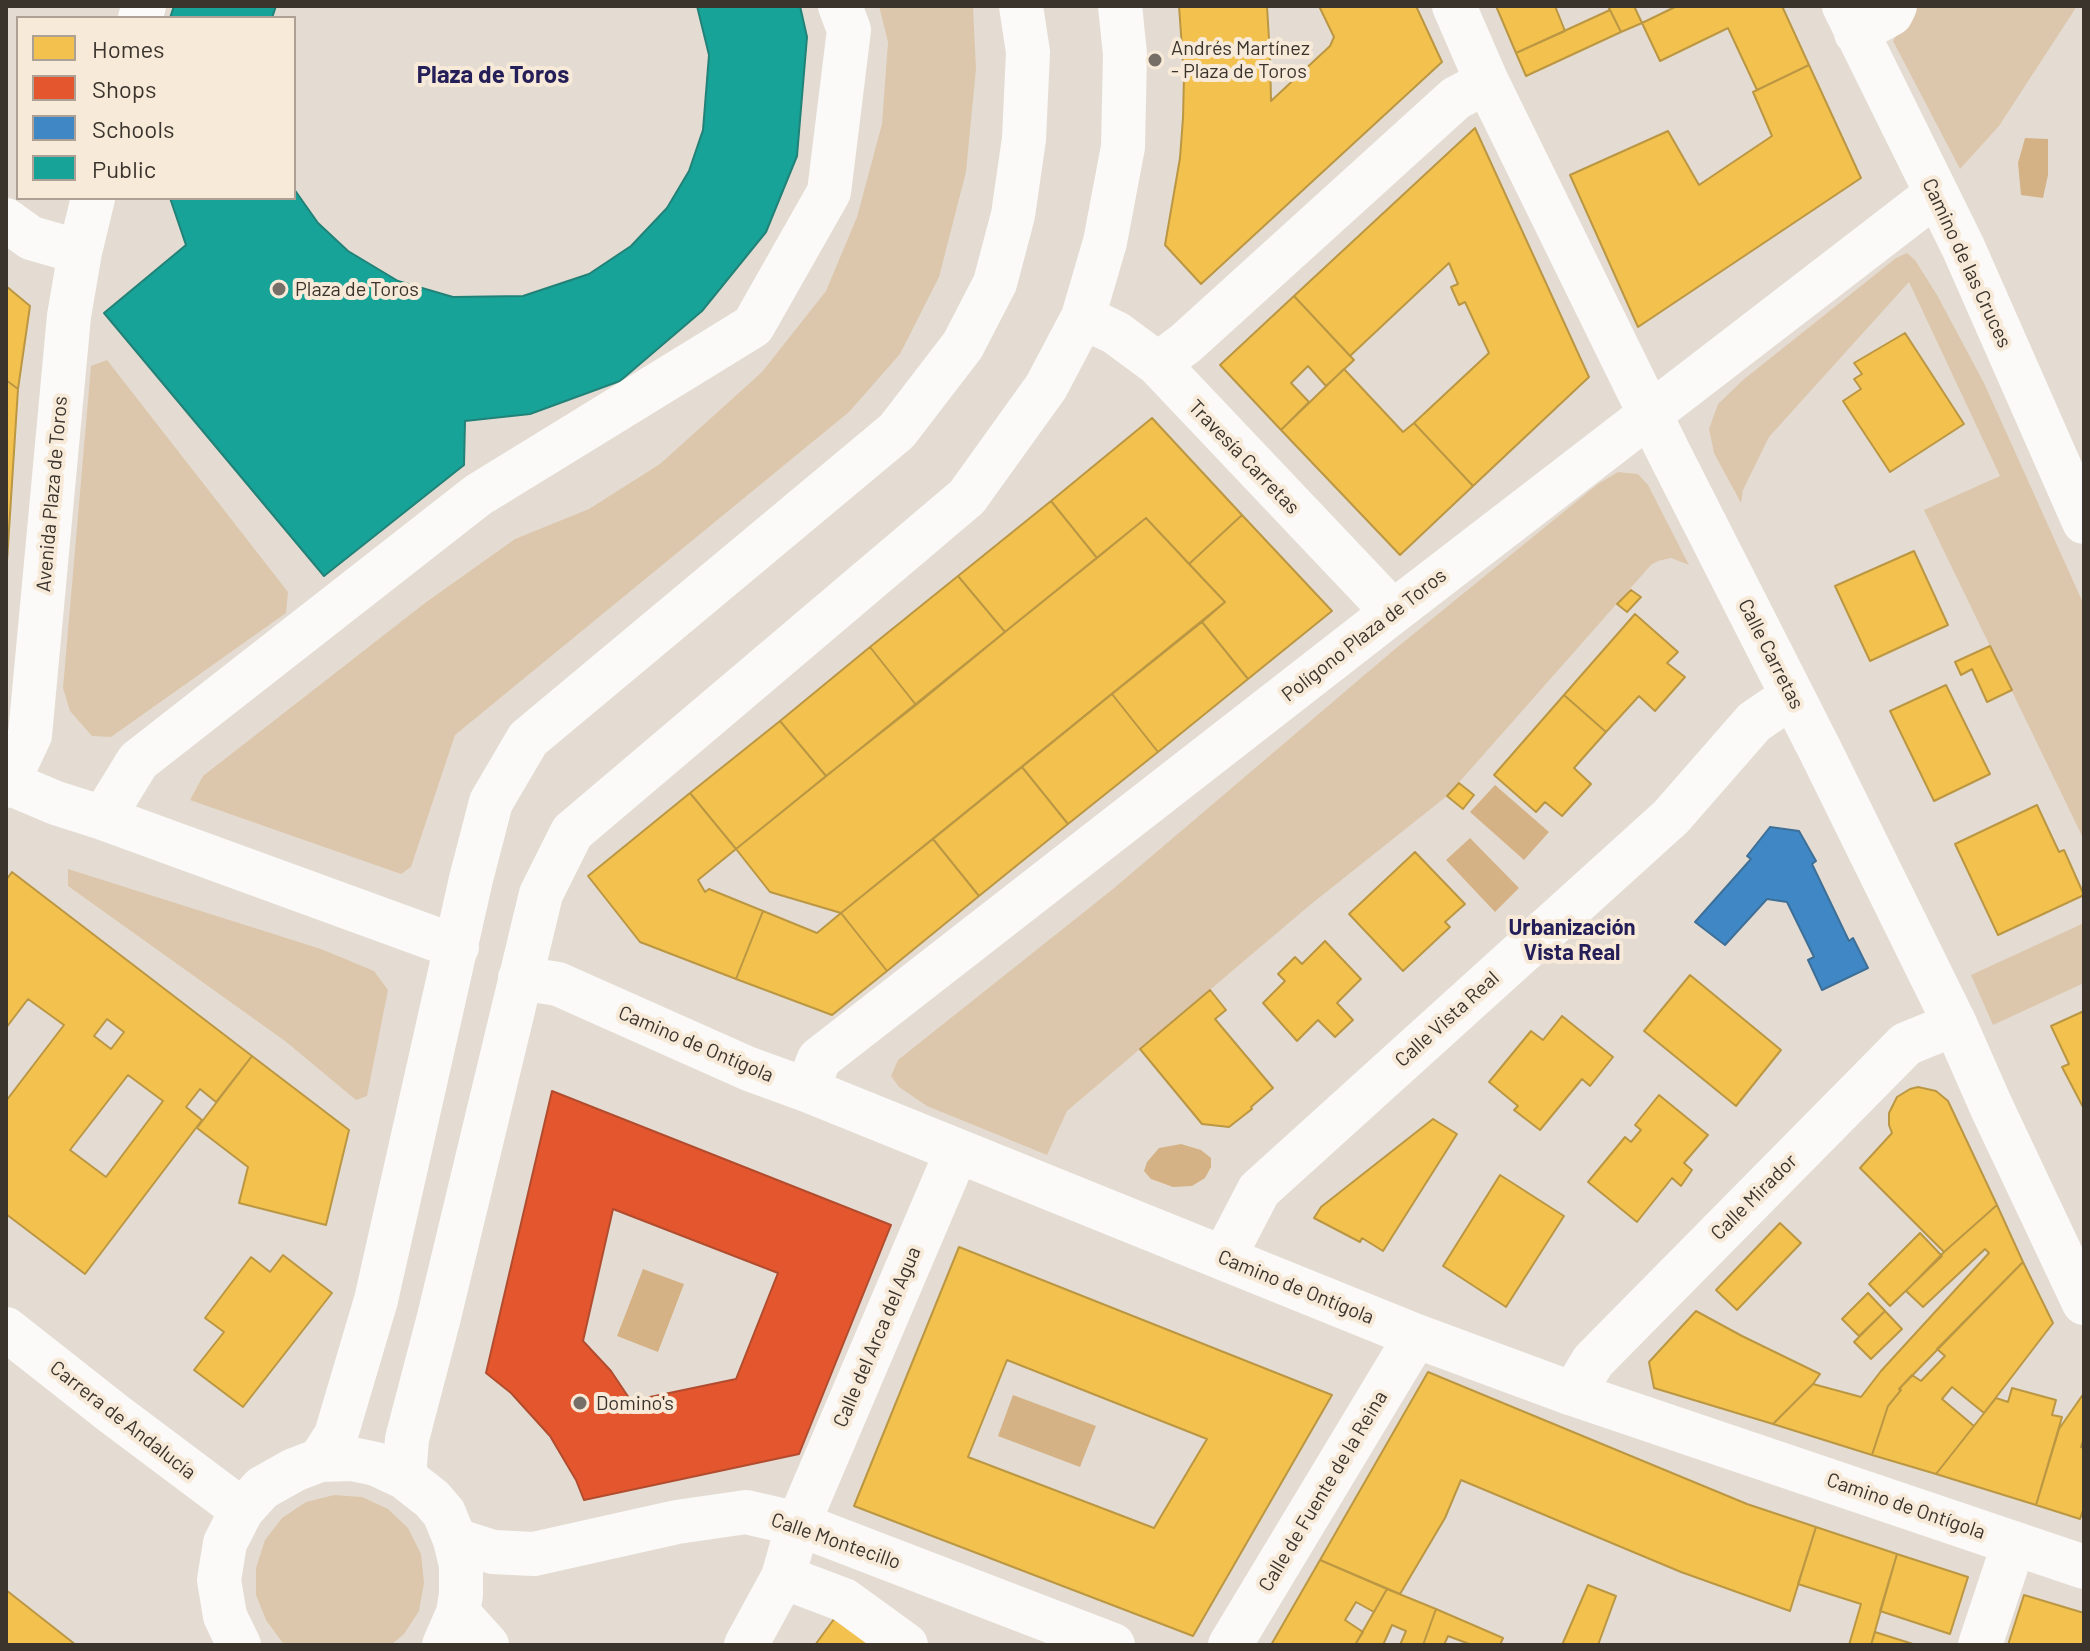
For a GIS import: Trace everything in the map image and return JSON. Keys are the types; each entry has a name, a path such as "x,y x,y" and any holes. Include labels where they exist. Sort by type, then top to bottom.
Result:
{"street":[{"path":"103,818 138,761 478,495 753,326 829,192 849,30 840,6"},
{"path":"320,1460 336,1435 376,1300 491,802 528,739 897,431 963,345 995,283 1013,215 1024,139 1028,52 1021,6"},
{"path":"404,1477 407,1439 541,894 572,832 967,497 1046,387 1083,317 1105,242 1123,147 1125,54 1120,6"},
{"name":"Calle Carretas","path":"1454,6 1487,82 1649,414 1955,1024 2084,1303"},
{"path":"1850,20 1891,14 1895,6"},
{"name":"Camino de las Cruces","path":"1850,20 1963,247 2084,522"},
{"path":"1158,364 1186,343 1456,98 1487,82"},
{"name":"Polígono Plaza de Toros","path":"807,1090 819,1059 1936,194"},
{"name":"Avenida Plaza de Toros","path":"7,784 30,735 69,316 93,200"},
{"path":"6,220 31,238 80,252"},
{"name":"Travesía Carretas","path":"1083,317 1116,333 1158,364 1393,612"},
{"name":"Calle Vista Real","path":"1224,1257 1259,1190 1671,817 1754,722 1792,696"},
{"path":"7,784 457,947"},
{"name":"Camino de Ontígola","path":"520,978 558,984 749,1069 1416,1336 1573,1394 2084,1567"},
{"name":"Calle Mirador","path":"1573,1394 1593,1361 1906,1044 1955,1024"},
{"name":"Calle del Arca del Agua","path":"746,1645 783,1577 798,1524 957,1151"},
{"name":"Carrera de Andalucía","path":"6,1329 242,1510"},
{"name":"Calle de Fuente de la Reina","path":"1230,1645 1416,1336"},
{"path":"239,1645 225,1616 219,1580 225,1543 242,1510 262,1488 294,1470 320,1460 352,1459 376,1464 404,1477 444,1513 461,1565 461,1594 451,1629 487,1645"},
{"name":"Calle Montecillo","path":"455,1540 493,1552 534,1554 677,1522 746,1512 798,1524 1113,1645"},
{"path":"1980,1645 2014,1543"},
{"path":"783,1577 844,1600 906,1645"}],"shaded area":[{"path":"879,6 973,6 976,69 966,172 939,277 900,354 849,412 455,735 411,867 401,874 190,800 203,776 425,603 515,539 589,509 660,464 762,372 826,291 857,217 882,124 888,42"},
{"path":"1914,6 2077,6 1999,126 1960,169 1893,41"},
{"path":"2025,138 2048,139 2048,175 2043,198 2021,195 2018,163"},
{"path":"1907,253 1915,260 1937,295 1984,383 2084,605 2084,840 1924,510 2000,476 1909,282 1769,437 1743,490 1741,503 1714,453 1709,429 1718,404 1743,380 1896,258"},
{"path":"107,360 288,592 286,613 111,737 92,736 70,711 63,688 91,366"},
{"path":"1618,472 1638,474 1648,485 1689,565 1671,558 1651,565 1447,796 1310,905 1067,1111 1047,1155 927,1106 899,1087 891,1076 898,1060 1113,889 1395,649 1598,484"},
{"path":"1495,785 1549,832 1524,860 1470,812"},
{"path":"1470,838 1519,888 1495,912 1446,860"},
{"path":"68,869 321,949 374,971 388,990 367,1096 356,1100 285,1041 68,886"},
{"path":"2084,923 2084,983 1993,1025 1971,975"},
{"path":"1181,1144 1201,1150 1211,1158 1211,1167 1205,1178 1192,1186 1173,1187 1151,1179 1144,1171 1147,1162 1159,1148"},
{"path":"643,1269 684,1284 658,1352 617,1336"},
{"path":"1013,1395 1096,1426 1080,1467 998,1436"},
{"path":"334,1495 362,1497 388,1509 408,1528 421,1554 424,1583 419,1611 404,1634 391,1645 287,1645 266,1620 256,1595 256,1568 265,1540 282,1518 306,1502"}],"building: Homes":[{"path":"1179,6 1267,6 1271,101 1330,46 1334,37 1319,6 1416,6 1442,62 1201,284 1165,245 1180,158 1183,118 1184,76"},
{"path":"1496,6 1555,6 1565,31 1516,53"},
{"path":"1608,6 1634,6 1642,23 1621,32"},
{"path":"1677,6 1782,6 1809,65 1757,90 1728,28 1660,61 1642,23"},
{"path":"1610,10 1621,32 1526,76 1516,53"},
{"path":"1809,65 1861,178 1638,327 1570,175 1668,131 1699,185 1772,136 1753,92"},
{"path":"1475,128 1589,377 1473,486 1414,423 1489,353 1465,302 1459,305 1451,287 1458,284 1449,263 1350,356 1294,296"},
{"path":"6,286 30,306 18,389 6,380"},
{"path":"1294,296 1354,360 1326,386 1308,366 1291,383 1309,402 1281,430 1220,365"},
{"path":"1905,333 1964,424 1890,472 1843,401 1861,389 1854,379 1862,374 1854,363"},
{"path":"1344,369 1403,432 1414,423 1473,486 1400,555 1281,430"},
{"path":"6,380 18,389 6,577"},
{"path":"1152,418 1242,515 1189,564 1146,518 1097,558 1051,501"},
{"path":"1051,501 1097,558 1005,632 958,576"},
{"path":"1242,515 1332,611 1248,679 1202,622 1225,602 1189,564"},
{"path":"1146,518 1225,602 841,913 770,892 736,849"},
{"path":"1914,551 1948,625 1870,661 1835,586"},
{"path":"958,576 1005,632 916,705 870,647"},
{"path":"1631,590 1641,597 1627,612 1617,604"},
{"path":"1635,614 1678,652 1667,663 1685,677 1655,711 1639,696 1606,732 1564,695"},
{"path":"1202,622 1248,679 1158,752 1112,694"},
{"path":"1990,646 2012,690 1987,702 1972,669 1961,675 1955,662"},
{"path":"870,647 916,705 826,776 780,721"},
{"path":"1946,685 1990,774 1934,801 1890,711"},
{"path":"1112,694 1158,752 1068,824 1022,767"},
{"path":"1564,695 1606,732 1574,768 1591,784 1562,816 1545,802 1536,812 1494,775"},
{"path":"780,721 826,776 736,849 690,793"},
{"path":"1022,767 1068,824 979,896 933,839"},
{"path":"1459,783 1474,795 1463,809 1447,796"},
{"path":"690,793 736,849 698,880 705,892 709,889 763,911 736,979 640,942 588,876"},
{"path":"2037,805 2059,852 2064,850 2084,895 1998,935 1955,844"},
{"path":"933,839 979,896 887,971 841,913"},
{"path":"1415,852 1465,904 1445,922 1450,927 1403,971 1349,914"},
{"path":"12,872 252,1056 216,1102 200,1089 186,1107 202,1120 85,1274 6,1214 6,1101 64,1025 28,999 6,1028 6,880","holes":["107,1019 124,1032 111,1049 94,1036","128,1075 163,1101 106,1177 70,1150"]},
{"path":"763,911 817,933 841,913 887,971 832,1015 736,979"},
{"path":"1325,941 1361,979 1337,1003 1353,1020 1335,1037 1318,1020 1297,1041 1263,1003 1285,981 1278,974 1295,957 1302,964"},
{"path":"1690,975 1781,1050 1736,1106 1644,1031"},
{"path":"1210,990 1226,1010 1215,1019 1273,1088 1229,1127 1202,1124 1140,1049"},
{"path":"2084,1011 2084,1109 2062,1067 2069,1064 2051,1026"},
{"path":"1562,1016 1613,1057 1590,1086 1582,1079 1540,1130 1514,1110 1518,1106 1489,1082 1531,1031 1543,1040"},
{"path":"252,1056 349,1130 326,1225 239,1203 248,1167 197,1128"},
{"path":"1918,1087 1936,1091 1948,1101 1997,1205 1944,1252 1860,1168 1892,1133 1889,1113 1897,1097"},
{"path":"1659,1095 1708,1135 1684,1163 1692,1170 1681,1186 1672,1178 1637,1222 1588,1182 1625,1137 1631,1142 1641,1130 1635,1125"},
{"path":"1433,1119 1457,1134 1383,1251 1362,1238 1360,1242 1314,1218 1321,1207"},
{"path":"1500,1175 1564,1216 1506,1307 1443,1266"},
{"path":"1997,1205 2023,1262 1899,1389 1888,1406 1872,1455 1773,1424 1813,1384 1861,1397 1989,1253 1985,1249 1923,1307 1906,1291"},
{"path":"1780,1223 1801,1243 1737,1310 1716,1290"},
{"path":"1920,1233 1942,1256 1890,1306 1869,1284"},
{"path":"959,1247 1332,1395 1193,1636 854,1506","holes":["1007,1360 1207,1439 1154,1528 968,1457"]},
{"path":"283,1255 332,1293 243,1407 194,1370 224,1332 205,1318 251,1257 270,1272"},
{"path":"2023,1262 2053,1323 1984,1413 1952,1387 1942,1399 1974,1426 1936,1474 1872,1455 1888,1406 1899,1389 1912,1375 1921,1381 1945,1356 1937,1349"},
{"path":"1868,1293 1885,1311 1859,1336 1842,1319"},
{"path":"1696,1311 1820,1374 1773,1424 1654,1388 1649,1362"},
{"path":"1885,1311 1902,1329 1871,1359 1854,1342"},
{"path":"1428,1372 1747,1504 1816,1527 1790,1611 1681,1572 1461,1480 1445,1518 1400,1594 1320,1560"},
{"path":"2012,1388 2056,1400 2052,1415 2062,1417 2036,1505 1936,1474 1996,1398 2008,1402"},
{"path":"2084,1393 2084,1438 2081,1447 2084,1448 2084,1507 2080,1519 2036,1505 2059,1429"},
{"path":"1816,1527 1897,1554 1871,1645 1849,1645 1861,1604 1798,1584"},
{"path":"1897,1554 1968,1577 1950,1634 1880,1611"},
{"path":"1320,1560 1387,1589 1374,1612 1356,1602 1345,1620 1363,1632 1355,1645 1271,1645"},
{"path":"1588,1585 1616,1596 1598,1645 1562,1645"},
{"path":"1387,1589 1436,1609 1423,1645 1400,1645 1406,1631 1392,1625 1383,1645 1355,1645"},
{"path":"6,1590 76,1645 6,1645"},
{"path":"2024,1595 2084,1613 2084,1645 2008,1645"},
{"path":"1436,1609 1503,1638 1500,1645 1472,1645 1448,1636 1444,1645 1423,1645"},
{"path":"834,1619 872,1645 815,1645"},
{"path":"1875,1632 1916,1645 1871,1645"}],"building: Shops":[{"path":"552,1091 891,1225 799,1454 584,1500 550,1436 511,1393 486,1373","holes":["613,1209 778,1273 736,1379 631,1401 611,1371 583,1341"]}],"building: Schools":[{"path":"1770,827 1799,831 1816,861 1812,864 1849,941 1853,938 1868,968 1822,990 1808,960 1814,957 1787,902 1767,899 1725,945 1695,922 1751,859 1747,856"}],"building: Public":[{"path":"174,6 276,6 273,16 171,16"},
{"name":"Plaza de Toros","path":"697,6 800,6 807,37 797,156 766,232 702,311 620,381 530,414 465,421 464,465 324,576 104,313 186,245 171,200 296,200 296,192 318,223 348,251 398,281 453,297 523,296 589,274 631,246 667,208 689,171 703,130 709,55"}],"place":[{"name":"Andrés Martínez - Plaza de Toros","path":"1155,60"},
{"name":"Plaza de Toros","path":"279,289"},
{"name":"Domino's","path":"580,1403"}],"district":[{"name":"Plaza de Toros","path":"493,75"},
{"name":"Urbanización Vista Real","path":"1572,940"}]}
